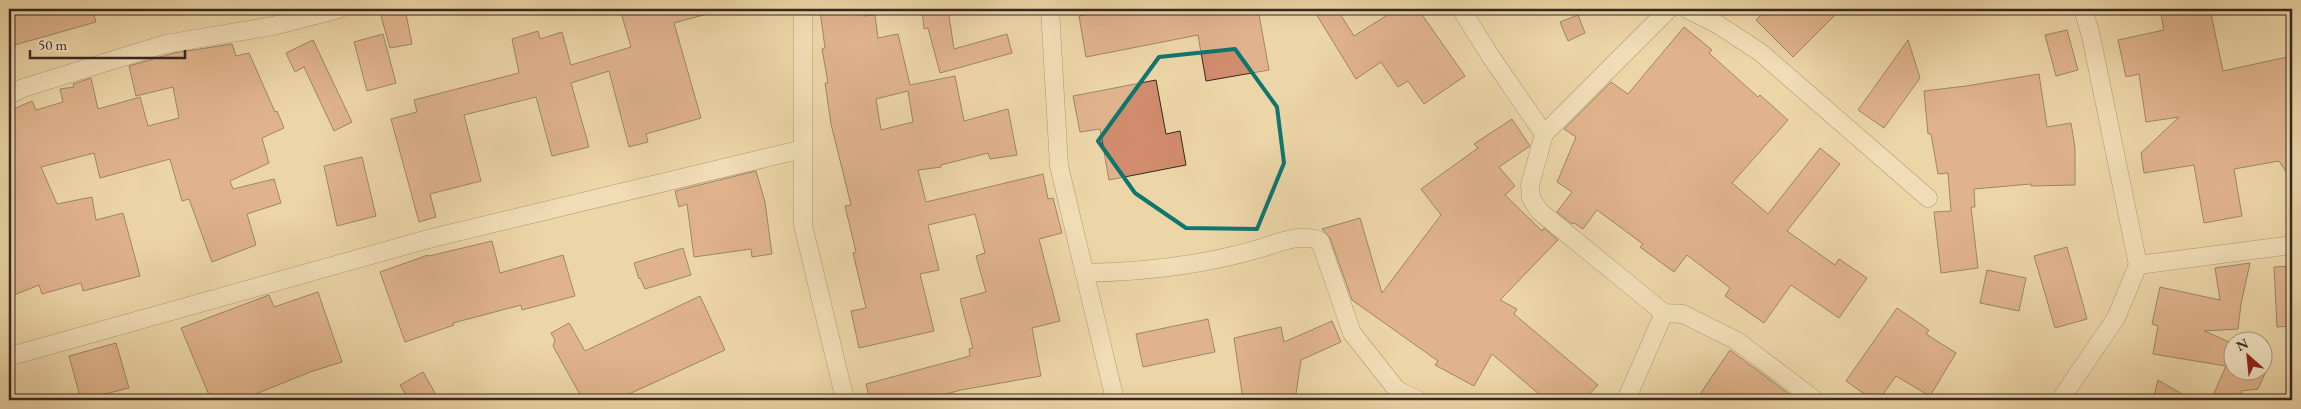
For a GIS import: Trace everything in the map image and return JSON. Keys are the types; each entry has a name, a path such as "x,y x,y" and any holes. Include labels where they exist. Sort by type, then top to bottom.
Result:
{"street":[{"path":"9,95 24,88 165,44 273,26 339,9"},
{"path":"803,9 804,226 845,400"},
{"path":"1050,9 1059,166 1115,400"},
{"path":"1461,9 1491,57 1544,134"},
{"path":"1669,9 1544,134 1530,185 1532,198 1539,211 1664,313 1683,314 1736,341 1815,400"},
{"path":"1687,9 1716,24 1760,52 1928,198"},
{"path":"2060,400 2116,318 2138,265 2091,36 2083,9"},
{"path":"9,351 11,356 432,238 803,149"},
{"path":"1084,272 1158,270 1243,253 1298,238 1312,237 1320,241 1352,333 1397,390 1418,400"},
{"path":"2138,265 2292,245"},
{"path":"1626,400 1664,313"}],"highlighted area":[{"path":"1235,49 1277,107 1284,163 1257,229 1186,228 1135,193 1098,141 1159,57"}],"building":[{"path":"9,9 92,9 96,22 11,46 9,38"},
{"path":"379,9 405,9 412,44 390,48"},
{"path":"620,9 706,9 707,14 674,23 701,118 646,134 648,142 629,147 609,71 571,83 589,147 552,156 536,97 464,115 481,181 430,194 436,217 419,222 391,119 417,112 414,100 519,73 512,39 538,31 540,39 562,32 571,65 631,47"},
{"path":"861,9 864,16 875,15 878,38 898,34 910,85 955,76 964,121 1008,109 1017,155 990,159 988,153 941,165 941,167 918,170 926,202 1043,174 1048,199 1053,198 1062,233 1039,239 1060,321 1032,328 1041,376 961,390 924,400 870,400 866,384 970,356 969,349 973,348 960,299 986,292 976,256 985,253 975,214 928,225 939,270 920,274 934,331 859,348 851,311 866,308 853,253 856,252 845,206 851,205 831,124 825,83 828,83 822,49 825,48 820,11","holes":["908,91 913,122 881,130 876,99"]},
{"path":"922,9 948,9 954,49 1007,34 1012,53 940,73 928,28 924,29"},
{"path":"1117,9 1258,9 1269,70 1206,81 1198,35 1086,57 1079,16"},
{"path":"1313,9 1337,9 1354,36 1397,9 1418,9 1465,76 1424,104 1408,81 1398,87 1381,62 1356,79"},
{"path":"1767,9 1841,9 1793,57 1756,20"},
{"path":"2160,9 2210,9 2223,71 2292,56 2292,181 2279,161 2234,169 2242,216 2204,223 2194,165 2144,173 2141,153 2179,117 2146,122 2139,74 2126,77 2118,40 2164,30"},
{"path":"1578,15 1585,33 1568,41 1560,22"},
{"path":"1684,27 1712,50 1709,53 1758,97 1760,95 1788,120 1732,183 1768,214 1820,148 1840,164 1787,231 1835,265 1839,259 1867,278 1839,318 1791,285 1764,323 1725,296 1730,288 1687,255 1674,272 1640,247 1643,244 1597,210 1583,229 1574,223 1572,224 1557,212 1572,192 1557,182 1576,137 1564,129 1611,82 1628,94"},
{"path":"2067,30 2078,70 2056,76 2045,35"},
{"path":"383,34 396,83 367,91 354,42"},
{"path":"313,40 352,122 334,131 304,67 295,72 286,53"},
{"path":"1908,40 1920,78 1884,128 1858,110"},
{"path":"232,44 236,56 249,53 284,128 262,138 269,163 230,181 233,189 274,179 281,203 247,214 256,245 212,262 189,199 182,201 170,159 100,178 94,153 41,167 57,204 92,197 96,220 123,213 140,276 83,291 81,283 42,294 39,285 9,297 9,111 32,101 36,110 63,102 60,89 74,87 73,84 91,78 98,109 140,97 148,126 179,118 173,87 136,96 129,66 174,53"},
{"path":"2039,74 2047,127 2071,123 2075,148 2075,185 2031,186 2031,184 1974,189 1975,207 1971,207 1978,268 1941,273 1934,212 1951,211 1948,173 1938,174 1931,134 1928,134 1924,91"},
{"path":"1156,80 1166,134 1180,131 1186,165 1109,180 1100,129 1080,132 1073,96"},
{"path":"1512,119 1530,146 1499,167 1515,186 1505,195 1542,231 1544,228 1558,240 1500,300 1517,309 1514,314 1598,385 1584,400 1546,400 1492,354 1474,386 1435,365 1438,361 1352,300 1330,238 1322,229 1360,218 1382,293 1441,215 1421,189 1478,148 1474,144"},
{"path":"362,157 376,216 337,226 324,166"},
{"path":"756,171 765,202 772,254 752,257 751,249 694,257 687,204 679,207 675,191"},
{"path":"492,241 500,273 563,255 575,296 522,310 521,305 453,323 454,325 405,342 380,272 428,255"},
{"path":"2067,247 2087,319 2055,328 2034,256"},
{"path":"683,248 691,275 645,289 639,279 634,263"},
{"path":"2250,263 2241,304 2238,329 2204,331 2224,340 2224,366 2153,354 2158,326 2152,324 2160,287 2220,300 2215,268"},
{"path":"2292,266 2292,326 2277,327 2274,267"},
{"path":"1987,270 2026,278 2019,311 1980,303"},
{"path":"318,292 342,362 310,372 241,400 211,400 181,328 269,295 274,307"},
{"path":"700,296 725,350 616,400 583,400 553,346 555,340 551,333 569,323 585,351"},
{"path":"1897,308 1929,330 1926,334 1956,353 1930,396 1896,376 1879,400 1873,400 1846,381"},
{"path":"1208,319 1215,352 1143,367 1136,334"},
{"path":"1332,321 1341,342 1301,360 1296,394 1284,397 1285,400 1243,400 1234,338 1281,327 1284,342"},
{"path":"116,343 129,388 81,400 69,356"},
{"path":"1730,350 1789,394 1785,400 1696,400"},
{"path":"2224,371 2224,382 2261,382 2258,389 2241,391 2245,400 2211,400"},
{"path":"423,372 439,400 409,400 400,385"},
{"path":"2158,380 2192,400 2153,400"}]}
